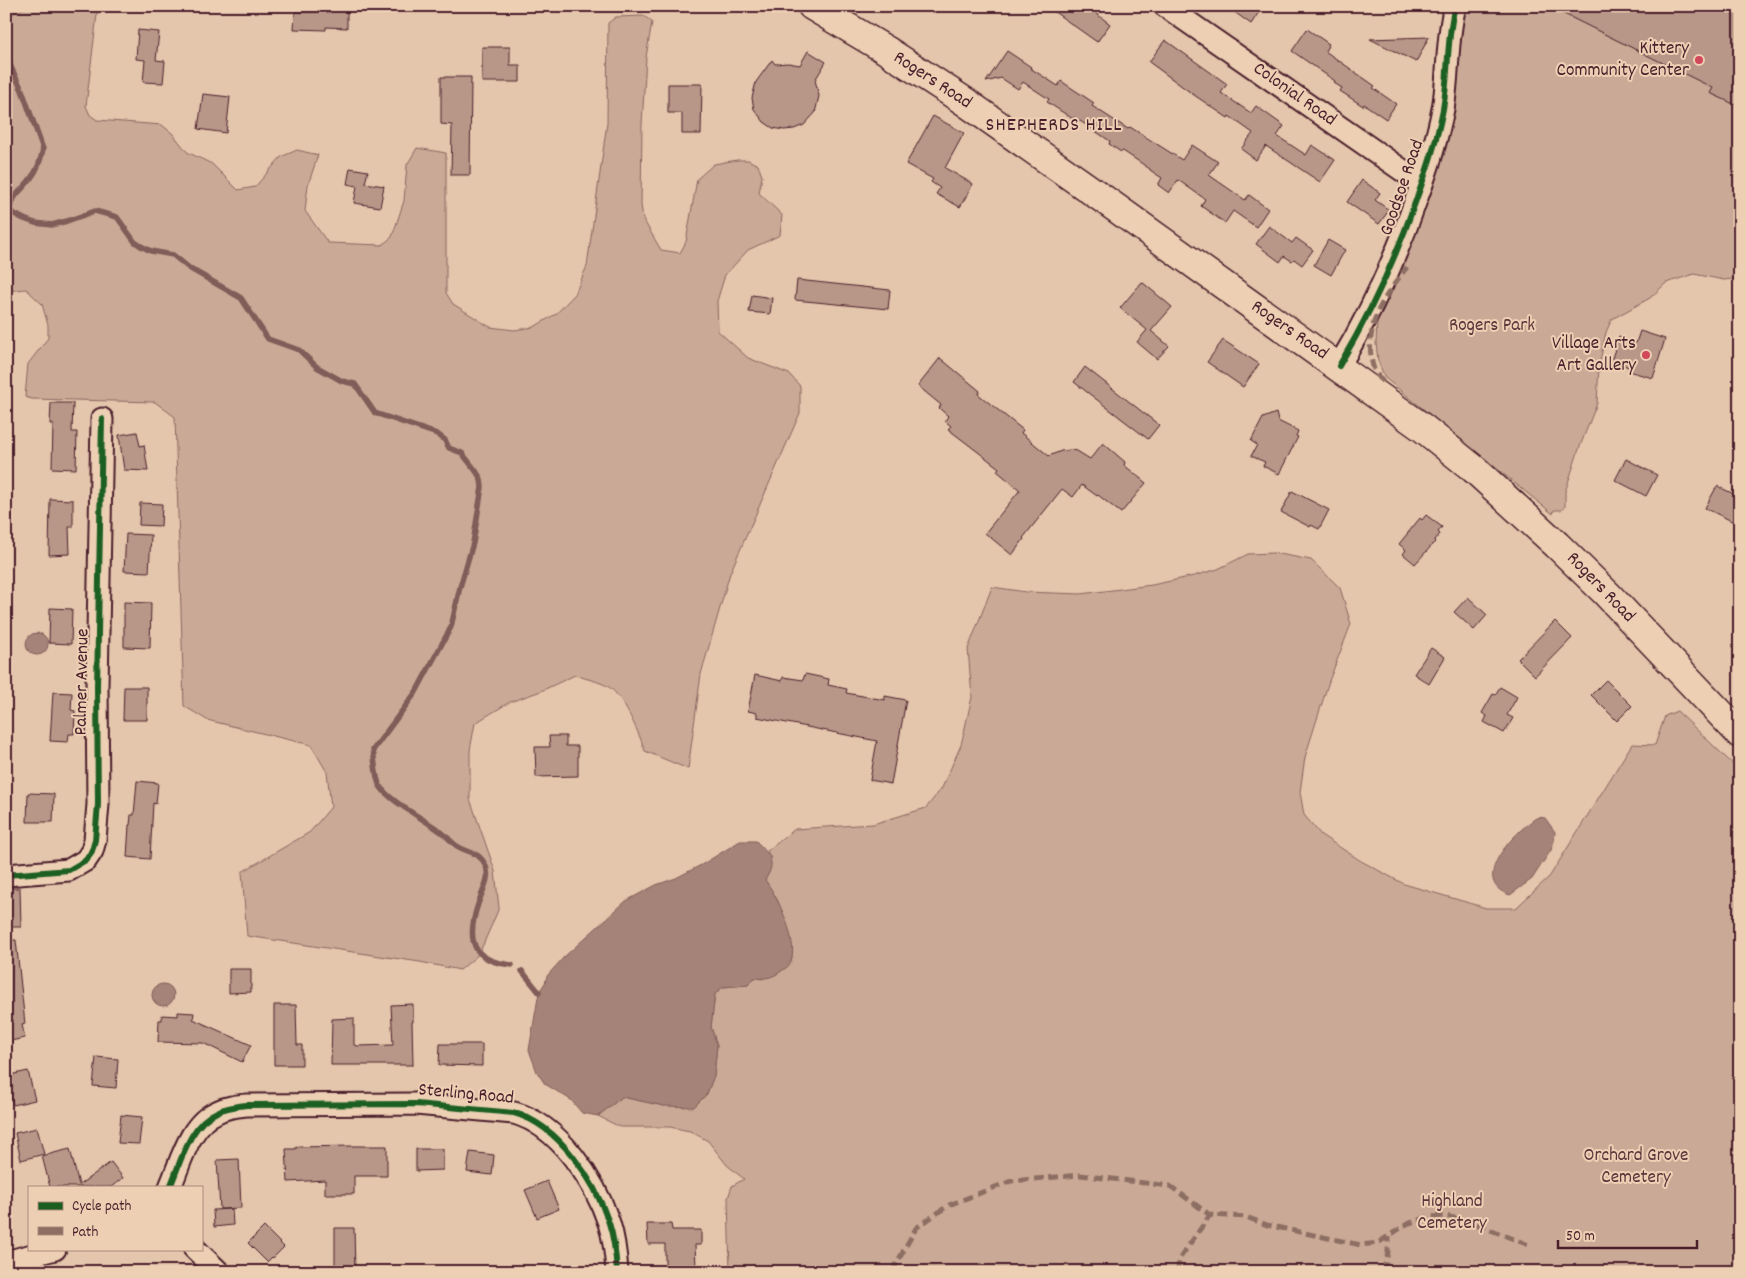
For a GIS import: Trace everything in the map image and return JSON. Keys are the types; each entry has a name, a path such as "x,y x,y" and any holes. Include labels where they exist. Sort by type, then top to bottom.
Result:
{"main road":[{"name":"Rogers Road","path":"812,6 881,47 949,91 1079,181 1423,428 1474,469 1532,520 1607,594 1740,734"}],"street":[{"name":"Colonial Road","path":"1165,6 1422,184"},
{"name":"Goodsoe Road","path":"1339,366 1376,296 1403,236 1422,184 1443,108 1448,40 1455,6"},
{"name":"Palmer Avenue","path":"6,875 69,870 86,860 92,852 95,840 98,804 97,686 102,420"},
{"name":"Sterling Road","path":"170,1186 185,1150 201,1124 218,1111 231,1107 247,1105 416,1104 514,1113 536,1123 550,1134 564,1146 583,1171 599,1199 610,1225 617,1272"},
{"path":"6,1262 51,1250"},
{"path":"196,1250 219,1272"}],"green space":[{"path":"29,6 98,6 86,106 90,115 97,120 162,125 173,134 187,152 212,164 238,190 255,187 281,157 297,150 318,155 308,185 305,211 328,243 382,245 392,237 404,201 407,165 417,148 446,153 446,293 453,304 490,327 514,330 534,327 556,314 575,294 587,266 607,123 608,23 616,17 644,16 652,22 646,57 642,124 641,205 643,219 661,250 680,253 686,242 697,179 714,164 748,160 758,165 762,176 759,193 782,215 780,235 748,250 725,275 717,301 718,331 748,358 789,374 800,386 800,413 730,573 701,674 688,769 645,751 630,716 614,692 601,683 575,675 541,691 510,702 475,723 470,750 470,799 495,871 499,908 479,954 460,970 420,962 247,936 242,872 310,832 331,807 327,772 311,745 207,720 184,706 175,417 155,402 32,399 25,397 28,364 48,338 48,325 42,304 26,289 6,291 6,21 16,12"},
{"name":"Rogers Park","path":"1451,6 1740,6 1740,278 1724,280 1694,274 1666,283 1650,298 1612,319 1606,332 1599,366 1597,403 1565,492 1565,507 1561,510 1554,510 1553,514 1385,378 1378,361 1376,343 1377,322 1414,236 1442,159 1456,102 1456,45"},
{"path":"1274,553 1311,560 1340,588 1351,624 1329,681 1305,757 1300,792 1304,815 1321,835 1361,861 1404,884 1486,908 1516,908 1550,876 1632,744 1655,745 1665,716 1677,711 1740,771 1740,1272 730,1272 728,1198 732,1186 744,1179 727,1165 708,1141 690,1131 670,1127 620,1127 598,1116 622,1097 664,1106 714,1076 717,1045 711,1027 715,994 723,987 748,985 754,978 763,979 783,915 778,901 765,880 771,858 767,851 795,829 873,824 926,808 942,788 961,745 972,697 968,649 992,587 1026,592 1081,594 1152,585 1218,569 1248,554"}],"shaded area":[{"path":"37,633 47,640 48,644 41,654 37,655 27,648 26,644 33,634"},
{"path":"1538,817 1545,818 1555,832 1551,850 1532,879 1510,895 1498,888 1493,879 1494,867 1508,843"},
{"path":"740,841 756,841 765,850 770,859 771,868 765,880 776,897 790,934 792,957 789,965 774,976 754,978 748,985 723,987 715,994 711,1027 717,1045 714,1076 707,1094 694,1107 664,1106 622,1097 598,1116 582,1113 571,1100 545,1084 537,1072 529,1050 539,992 547,976 564,957 626,901 703,864"},
{"path":"163,984 173,991 174,995 167,1005 163,1006 153,999 152,995 159,985"}],"building":[{"path":"318,6 347,6 347,28 326,27 326,30 294,29 295,12 318,12"},
{"path":"1046,6 1086,6 1110,24 1097,42"},
{"path":"1226,6 1263,6 1251,24"},
{"name":"Kittery Community Center","path":"1548,6 1740,6 1740,107 1710,93 1713,88"},
{"path":"1307,29 1329,44 1325,51 1375,86 1373,88 1396,104 1386,119 1340,91 1342,88 1334,83 1335,81 1292,51"},
{"path":"138,30 159,32 156,60 165,61 163,83 143,82 145,60 136,59"},
{"path":"1429,37 1416,62 1370,39"},
{"path":"1165,40 1227,84 1221,93 1251,113 1256,106 1284,126 1277,136 1306,155 1312,145 1335,160 1320,182 1266,146 1256,160 1241,149 1253,133 1194,95 1149,62"},
{"path":"482,47 510,47 510,65 520,65 520,82 482,82"},
{"path":"808,51 826,62 815,80 819,96 815,113 804,125 794,129 773,128 764,122 754,109 752,98 756,82 772,60 775,64 788,63 800,65"},
{"path":"1007,51 1058,86 1061,81 1094,103 1092,106 1128,129 1130,127 1182,160 1192,145 1218,162 1209,175 1245,200 1249,195 1268,209 1256,227 1233,211 1225,223 1201,206 1205,199 1178,180 1169,193 1158,185 1162,178 1123,151 1121,152 1109,144 1110,141 1074,117 1073,119 1047,102 1049,99 1023,82 1018,89 1001,78 986,82"},
{"path":"441,77 471,77 470,175 451,175 452,125 441,124"},
{"path":"668,84 702,84 701,134 682,134 682,113 668,113"},
{"path":"203,94 230,97 226,133 198,129"},
{"path":"933,116 964,133 945,168 973,184 960,207 936,194 940,188 931,182 933,179 906,164"},
{"path":"350,168 368,171 365,183 384,186 380,207 354,203 357,186 347,184"},
{"path":"1362,180 1380,193 1375,200 1389,210 1379,224 1347,202"},
{"path":"1269,226 1292,243 1296,238 1313,250 1302,265 1294,259 1292,261 1284,256 1280,262 1256,244"},
{"path":"1328,240 1345,250 1331,275 1314,265"},
{"path":"797,280 890,290 888,309 795,300"},
{"path":"1142,282 1172,307 1151,331 1169,346 1157,359 1137,342 1147,330 1120,308"},
{"path":"752,295 772,298 770,314 749,312"},
{"name":"Village Arts Art Gallery","path":"1640,331 1665,339 1653,378 1628,371 1629,367 1611,361 1619,337 1636,343"},
{"path":"1223,340 1259,364 1243,387 1207,362"},
{"path":"940,358 980,391 978,394 1023,430 1021,433 1049,456 1061,451 1070,450 1077,451 1090,459 1103,443 1125,462 1124,465 1146,483 1121,513 1082,485 1073,497 1062,489 1012,555 985,533 1020,490 997,471 999,468 948,429 951,426 945,421 948,416 939,408 941,405 918,386"},
{"path":"1085,367 1159,425 1148,439 1074,382"},
{"path":"51,403 73,403 72,432 77,432 76,469 52,468 53,424 50,424"},
{"path":"1276,413 1278,421 1298,431 1296,436 1298,437 1279,474 1263,466 1265,462 1251,456 1257,445 1251,441 1263,418"},
{"path":"137,432 140,446 144,445 148,471 124,470 119,435"},
{"path":"1626,459 1657,475 1646,496 1615,480"},
{"path":"1717,486 1740,497 1740,525 1705,508"},
{"path":"1292,491 1329,510 1319,529 1311,525 1310,527 1281,512"},
{"path":"50,499 73,500 73,527 69,527 70,554 49,555"},
{"path":"140,503 162,504 161,526 139,525"},
{"path":"1426,515 1442,527 1438,532 1440,534 1435,542 1415,564 1403,554 1406,550 1399,544 1420,518 1422,520"},
{"path":"126,534 151,535 149,572 124,571"},
{"path":"1468,597 1487,615 1474,630 1454,612"},
{"path":"124,602 151,603 150,648 124,647"},
{"path":"50,608 72,609 71,644 49,643"},
{"path":"1555,621 1572,638 1535,676 1518,659"},
{"path":"1431,648 1445,657 1429,684 1414,674"},
{"path":"805,674 829,679 828,685 847,689 846,693 885,700 885,696 906,700 891,784 870,780 877,741 757,717 757,713 748,711 755,675 782,681 783,677 803,680"},
{"path":"1606,680 1632,706 1617,721 1591,695"},
{"path":"124,687 147,687 147,720 123,720"},
{"path":"1500,687 1517,697 1507,715 1513,718 1504,733 1484,722 1487,716 1482,713 1493,694 1495,695"},
{"path":"53,692 72,693 71,710 75,711 74,734 69,734 68,742 50,741"},
{"path":"549,736 566,736 566,746 578,746 578,776 536,777 535,747 550,747"},
{"path":"137,781 158,783 156,804 153,803 150,859 127,857 129,825 131,815 134,815"},
{"path":"28,793 54,794 53,822 27,822"},
{"path":"6,888 20,888 21,927 6,927"},
{"path":"6,940 16,940 25,1024 22,1025 25,1038 6,1042"},
{"path":"229,969 251,969 251,992 229,993"},
{"path":"413,1004 413,1065 331,1065 332,1019 354,1018 354,1045 393,1045 391,1005"},
{"path":"274,1005 296,1005 297,1045 302,1045 302,1065 274,1065"},
{"path":"178,1012 194,1013 193,1019 251,1045 242,1062 203,1043 158,1042 159,1020 162,1020 162,1015 178,1016"},
{"path":"440,1044 482,1044 482,1066 439,1065"},
{"path":"96,1057 118,1059 116,1088 93,1086"},
{"path":"28,1071 35,1100 13,1105 6,1076"},
{"path":"121,1115 142,1117 139,1144 118,1143"},
{"path":"37,1128 44,1154 21,1160 15,1133"},
{"path":"387,1146 387,1176 354,1176 354,1194 325,1194 325,1180 288,1182 286,1149 296,1149 296,1147"},
{"path":"70,1149 79,1185 111,1162 123,1178 112,1186 50,1186 42,1156"},
{"path":"416,1149 443,1149 443,1170 416,1171"},
{"path":"470,1152 494,1155 492,1175 467,1172"},
{"path":"239,1159 241,1208 220,1209 217,1160"},
{"path":"547,1181 559,1209 537,1218 525,1190"},
{"path":"232,1209 233,1225 214,1227 213,1210"},
{"path":"647,1224 671,1224 672,1230 701,1230 701,1245 695,1245 696,1266 693,1267 693,1272 665,1272 665,1244 648,1244"},
{"path":"264,1227 284,1247 267,1262 248,1243"},
{"path":"335,1228 354,1228 355,1272 335,1272"}],"waterway":[{"path":"6,57 22,90 43,149 36,172 15,197 9,211 35,223 52,225 95,211 117,217 135,242 141,246 151,251 173,255 189,268 241,298 268,339 299,350 317,367 342,381 355,384 375,413 437,434 445,440 449,448 462,453 481,479 482,487 473,543 451,627 416,692 373,750 377,776 383,790 397,803 442,833 457,846 479,856 485,864 487,869 486,884 478,904 472,928 475,946 488,959 512,965"},
{"path":"522,971 539,992"}],"marked path":[{"path":"1383,382 1375,371 1372,362 1371,337 1381,305 1407,267"},
{"path":"892,1272 916,1228 949,1205 1011,1181 1080,1175 1170,1186 1210,1215"},
{"path":"1177,1272 1180,1258 1210,1215 1246,1217 1267,1225 1361,1245 1378,1243 1407,1224 1428,1217 1446,1216 1468,1221 1529,1245"},
{"path":"1384,1272 1388,1252 1388,1237"}],"cycle path":[{"path":"1339,366 1382,285 1428,167 1443,109 1450,32 1455,6"},
{"path":"6,875 69,870 86,860 92,851 95,840 98,804 97,687 102,419"},
{"path":"170,1186 182,1155 199,1125 217,1112 232,1107 247,1105 416,1104 514,1113 530,1119 546,1129 560,1142 585,1173 595,1190 609,1223 617,1272"}],"place":[{"name":"Kittery Community Center","path":"1699,60"},
{"name":"Village Arts Art Gallery","path":"1646,355"}],"district":[{"name":"SHEPHERDS HILL","path":"1054,126"}],"park label":[{"name":"Orchard Grove Cemetery","path":"1636,1167"},
{"name":"Highland Cemetery","path":"1452,1213"}]}
